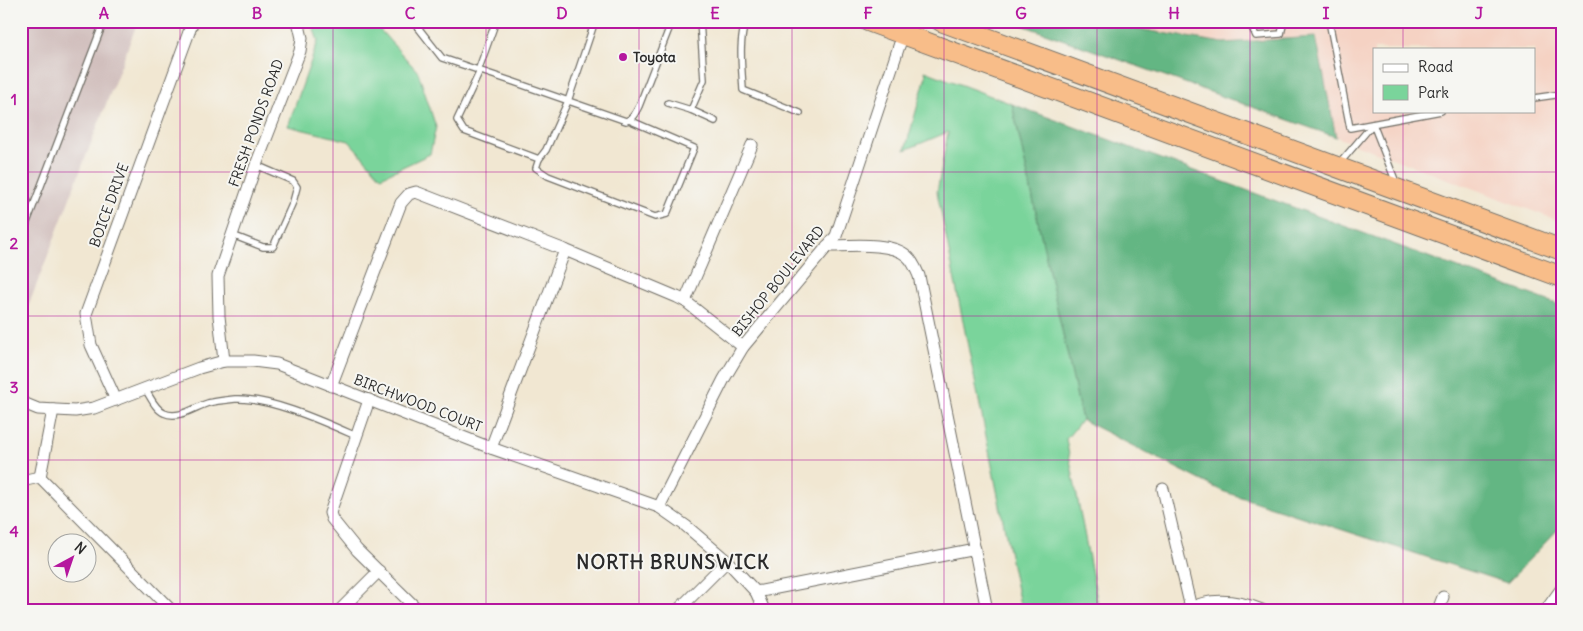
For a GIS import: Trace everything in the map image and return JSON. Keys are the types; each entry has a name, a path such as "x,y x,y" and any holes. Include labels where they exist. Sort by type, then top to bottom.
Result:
{"highway":[{"path":"868,21 1562,277"},
{"path":"941,21 1562,250"}],"street":[{"name":"BOICE DRIVE","path":"116,400 90,345 86,314 193,21"},
{"name":"FRESH PONDS ROAD","path":"232,235 256,165 300,51 302,38 298,21"},
{"name":"BISHOP BOULEVARD","path":"659,507 724,379 743,347 836,236 903,34"},
{"path":"685,301 752,145"},
{"path":"331,386 397,211 409,194 416,192 565,250 685,301 743,347"},
{"path":"224,360 219,316 218,276 232,235"},
{"path":"827,246 886,247 903,252 911,260 919,276 987,610"},
{"path":"491,448 565,250"},
{"name":"BIRCHWOOD COURT","path":"21,402 38,409 75,411 94,408 224,360 277,364 491,448 659,507 686,526 727,561 756,592 764,610"},
{"path":"369,400 330,513 332,519 357,550 418,610"},
{"path":"40,477 52,410"},
{"path":"21,481 40,477"},
{"path":"40,477 172,610"},
{"path":"1163,489 1188,609 1200,603 1212,602 1240,603 1262,610"},
{"path":"756,592 975,549"},
{"path":"678,610 727,561"},
{"path":"340,610 379,571"},
{"path":"1546,610 1562,588"},
{"path":"1438,610 1443,597"}],"lane":[{"path":"21,238 104,21"},
{"path":"413,21 442,58 514,82 568,101 626,121 629,120 694,148 667,214 656,217 548,176 536,168 568,101 595,21"},
{"path":"496,21 479,71 457,120 464,131 539,159"},
{"path":"629,120 640,106 672,21"},
{"path":"691,110 704,80 700,21"},
{"path":"746,21 743,30 741,56 743,90 800,113"},
{"path":"1249,21 1256,36 1281,34 1284,21"},
{"path":"1329,21 1350,128 1436,112"},
{"path":"1536,98 1562,94"},
{"path":"668,103 691,110 715,121"},
{"path":"1337,168 1373,124"},
{"path":"1373,124 1399,190"},
{"path":"232,235 263,247 273,248 293,202 297,187 293,180 256,165"},
{"path":"145,389 155,405 164,413 178,415 209,403 236,399 264,402 307,415 356,436"}],"shaded area":[{"path":"21,21 138,21 21,325"},
{"path":"1090,21 1562,21 1562,222 1336,137 1316,37 1223,43"}],"green space":[{"path":"311,21 372,21 418,72 436,127 430,154 381,177 349,141 288,126 318,41"},
{"path":"1011,21 1090,21 1223,43 1316,37 1336,137"},
{"path":"925,71 1012,104 1082,420 1066,439 1099,610 1021,610 937,192 948,132 905,150 926,76"},
{"path":"1012,104 1562,306 1562,525 1507,583 1222,491 1082,420"}],"place":[{"name":"Toyota","path":"623,57"}],"district":[{"name":"NORTH BRUNSWICK","path":"673,562"}]}
